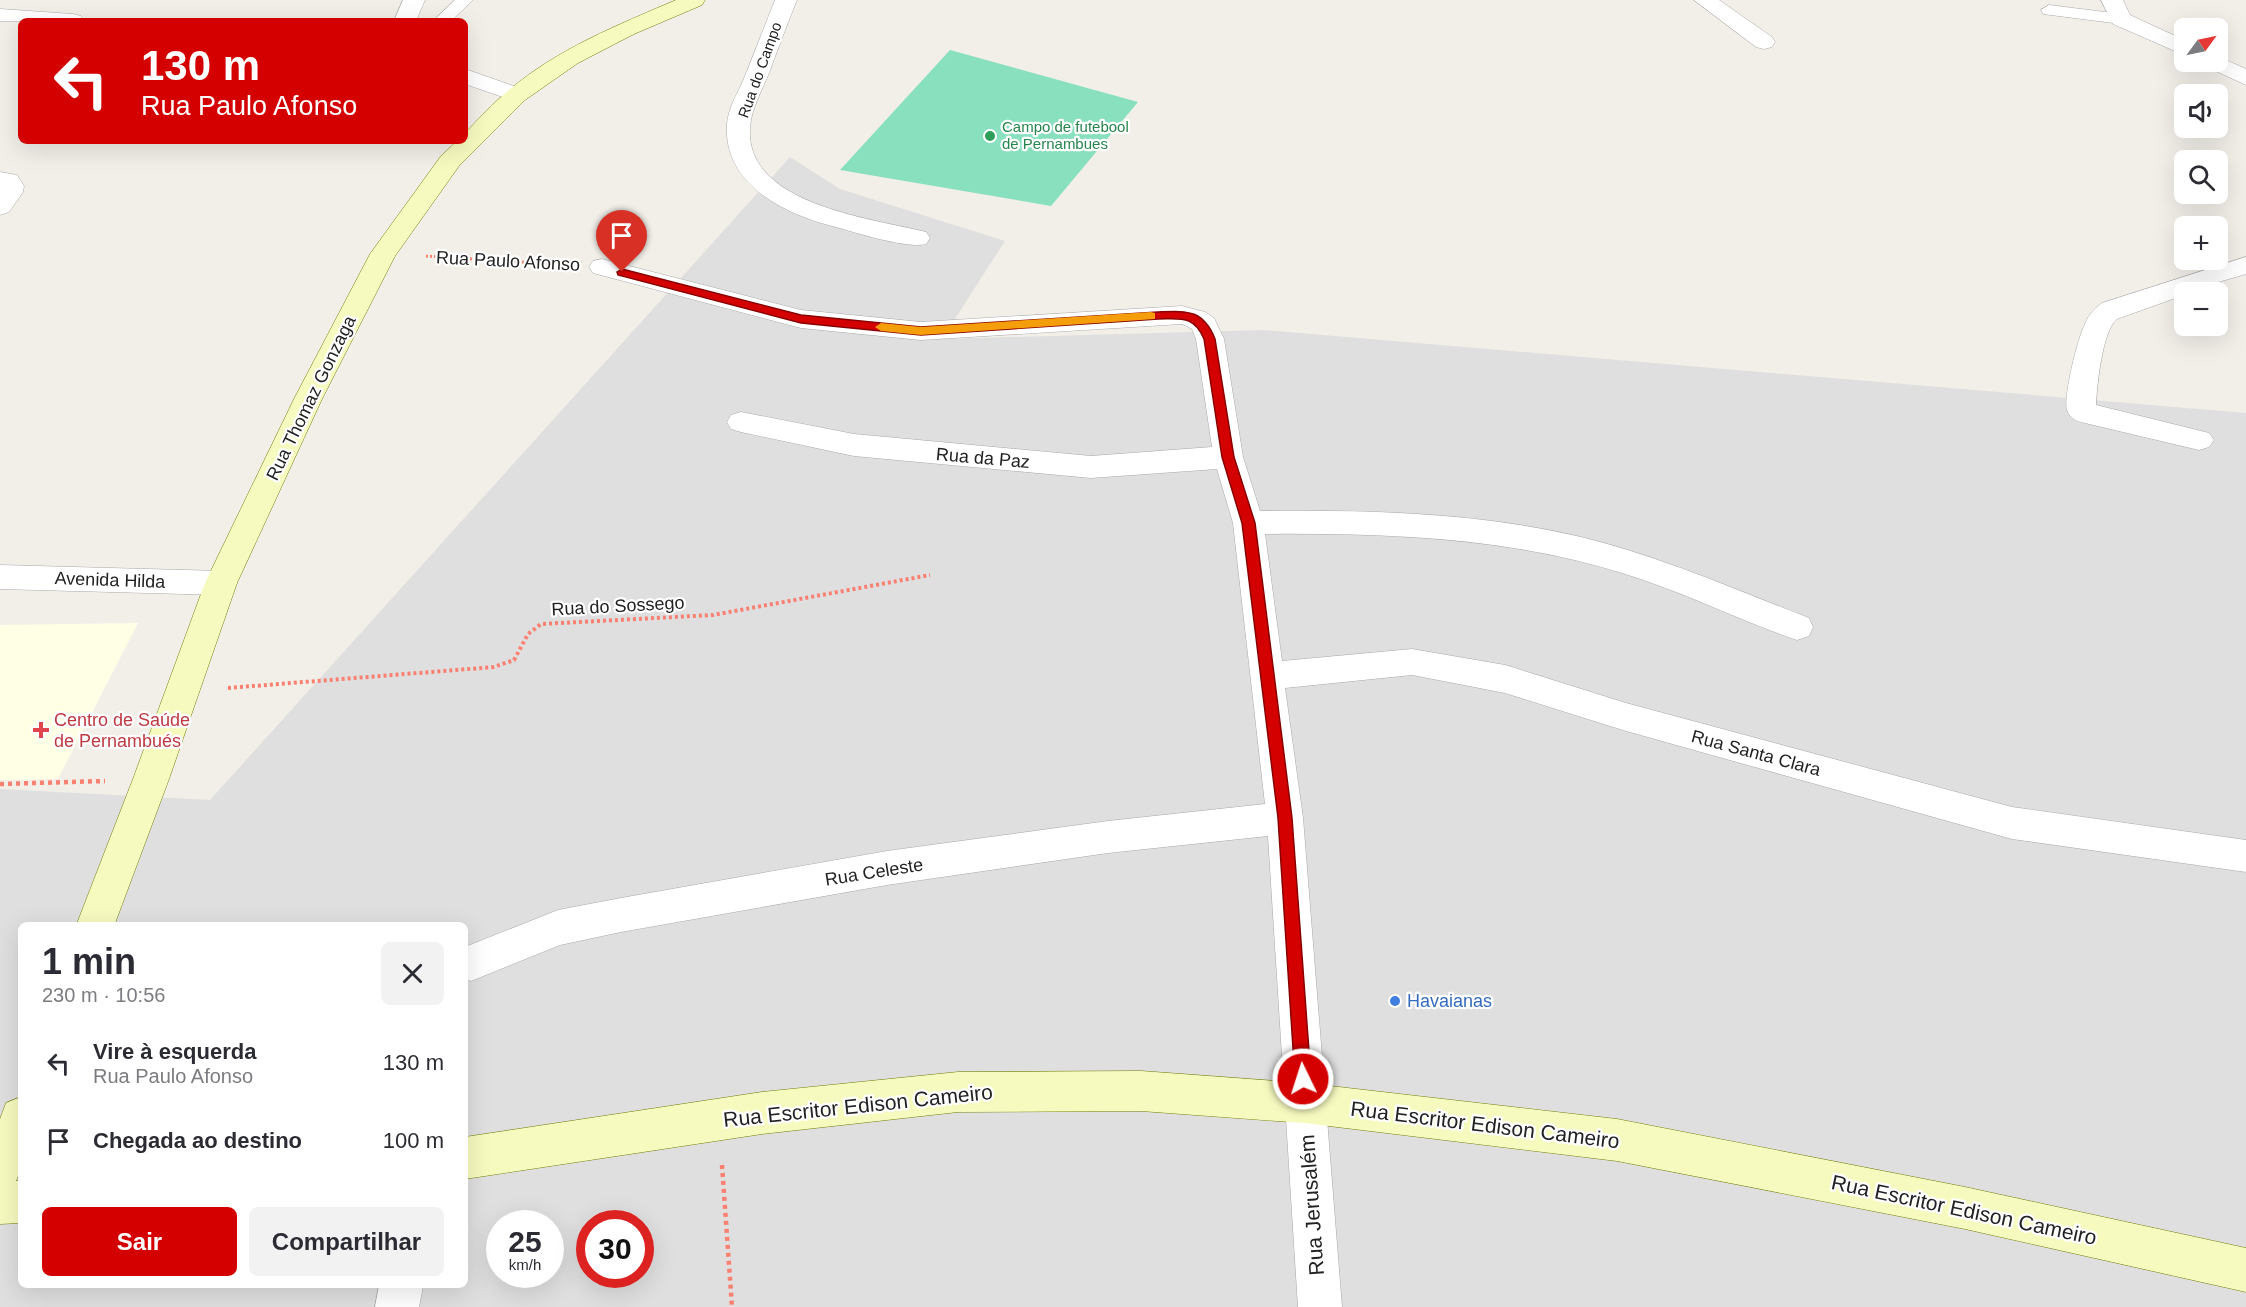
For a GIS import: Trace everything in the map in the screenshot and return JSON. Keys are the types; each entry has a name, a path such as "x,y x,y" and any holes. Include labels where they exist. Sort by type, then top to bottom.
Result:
{"main road":[{"name":"Rua Thomaz Gonzaga","path":"468,143 516,95 570,58 626,29 694,0"},
{"name":"Rua Thomaz Gonzaga","path":"97,922 151,780 221,583 308,399 383,254 450,161 467,144"},
{"name":"Rua Escritor Edison Cameiro","path":"468,1158 762,1113 958,1092 1141,1091 1304,1103 1617,1140 1965,1208 2246,1270"},
{"path":"0,1169 18,1125"},
{"path":"0,1203 18,1202"}],"street":[{"path":"406,18 414,0"},
{"name":"Rua do Campo","path":"786,0 739,124 740,152 747,166 768,189 796,205 829,217 917,238"},
{"path":"1705,0 1764,42"},
{"path":"2116,9 2174,42"},
{"path":"0,15 47,18"},
{"path":"2228,68 2246,78"},
{"path":"468,77 516,95"},
{"path":"0,179 8,180 12,186 11,192 0,207"},
{"path":"2199,440 2089,415 2081,409 2096,328 2101,318 2112,309 2246,265"},
{"name":"Rua Paulo Afonso","path":"602,267 801,319 921,331 1158,315 1182,315 1195,318 1204,324 1210,339 1228,457 1248,523 1268,676 1285,818 1304,1103"},
{"name":"Rua da Paz","path":"741,422 854,445 1091,467 1228,457"},
{"path":"1248,523 1368,522 1502,534 1580,549 1631,563 1797,627"},
{"name":"Avenida Hilda","path":"0,577 221,583"},
{"name":"Rua Santa Clara","path":"1268,676 1412,662 1505,679 1626,717 2012,824 2246,856"},
{"name":"Rua Celeste","path":"471,963 558,928 633,913 887,868 1108,837 1285,818"},
{"name":"Rua Jerusalém","path":"1304,1103 1320,1307"},
{"path":"397,1307 401,1288"}],"lane":[{"path":"444,18 465,0"},
{"path":"2049,10 2116,9"}],"path":[{"name":"Rua Paulo Afonso","path":"383,254 602,267"},
{"name":"Rua do Sossego","path":"182,692 494,668 510,663 516,657 529,630 541,624 713,615 930,575"},
{"path":"0,783 151,780"},
{"path":"719,1120 732,1307"}],"shaded area":[{"path":"790,157 840,189 1005,241 942,339 1263,330 2246,413 2246,1307 0,1307 0,789 210,800"},
{"name":"Centro de Saúde de Pernambués","path":"138,623 58,779 0,780 0,625"}],"green space":[{"name":"Campo de futebool de Pernambues","path":"950,50 1138,102 1051,206 840,170"}],"slow traffic":[{"path":"881,327 921,331 1151,316"}],"place":[{"name":"Campo de futebool de Pernambues","path":"990,136"},
{"name":"Centro de Saúde de Pernambués","path":"41,730"},
{"name":"Havaianas","path":"1395,1001"}],"route":[{"path":"622,272 801,319 921,331 1068,323 1158,315 1182,315 1195,318 1204,324 1210,339 1228,457 1248,523 1285,818 1303,1079"}]}
